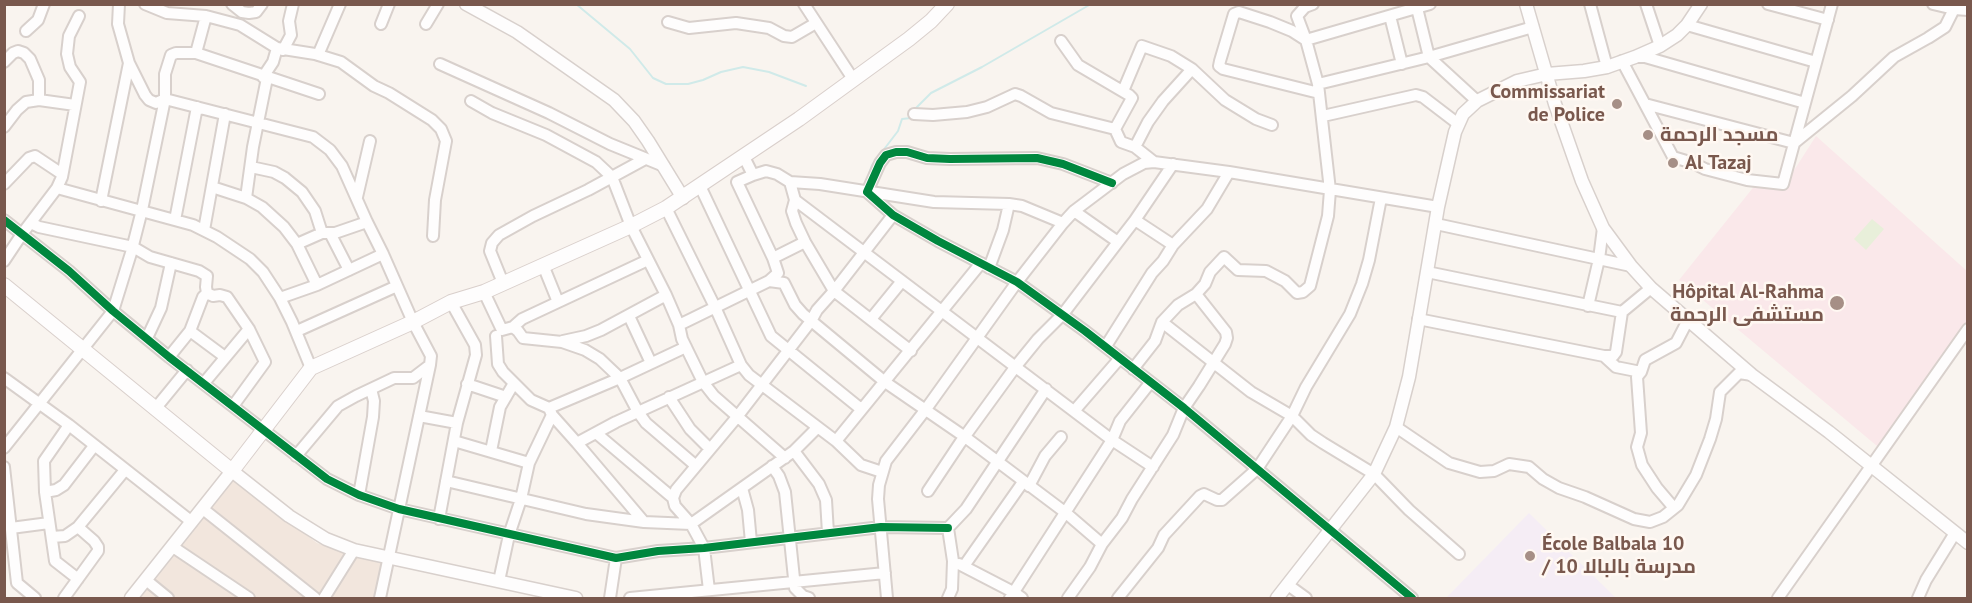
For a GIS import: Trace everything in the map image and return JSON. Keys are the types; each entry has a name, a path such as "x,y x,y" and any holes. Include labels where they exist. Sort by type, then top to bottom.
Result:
{"main road":[{"path":"4,285 232,471 311,368 452,302 484,292 632,226 666,208 744,157 853,80 909,39 947,4"}],"street":[{"path":"26,31 38,20 44,4"},
{"path":"119,4 118,24 129,63 149,100 156,103 165,99 313,137 330,150 342,166 413,322 431,356 380,598"},
{"path":"146,4 167,13 206,16 240,25 280,49 318,55 341,62 374,86 432,120 441,129 446,141 435,200 433,236"},
{"path":"232,4 242,12 249,13 256,12 262,4"},
{"path":"246,198 265,77 280,49 291,35 289,21 293,4"},
{"path":"318,55 340,4"},
{"path":"381,24 389,4"},
{"path":"426,24 438,4"},
{"path":"804,4 853,80"},
{"path":"1240,4 1255,17"},
{"path":"1133,369 1155,341 1162,322 1178,305 1196,294 1205,285 1210,272 1224,258 1238,270 1266,271 1285,281 1297,293 1303,292 1310,286 1328,216 1330,190 1318,89 1306,39 1297,16 1305,7 1313,4"},
{"path":"1430,4 1306,39 1292,31 1239,12 1234,14 1219,66 1223,69 1318,89 1533,27"},
{"path":"1526,4 1582,181 1604,228 1632,266 1651,288 1752,375 1871,465 1968,543"},
{"path":"1590,4 1607,67"},
{"path":"1646,4 1660,46"},
{"path":"1277,598 1374,474 1396,427 1409,377 1437,207 1457,123 1463,114 1477,101 1517,81 1547,74 1607,67 1660,46 1687,25 1701,4"},
{"path":"1768,4 1828,20"},
{"path":"1629,59 1645,104 1670,154 1705,169 1747,180 1783,184 1832,4"},
{"path":"1933,4 1968,10"},
{"path":"474,7 517,32 614,100 634,121 682,198"},
{"path":"1417,7 1429,57 1477,101"},
{"path":"1794,143 1852,96 1894,57 1944,27 1954,9"},
{"path":"4,261 57,188 62,174 80,82 70,67 67,54 69,36 79,16"},
{"path":"196,53 206,16"},
{"path":"1390,16 1402,64"},
{"path":"668,22 689,28 736,24 769,28 784,36 792,37 816,23"},
{"path":"1687,25 1816,62"},
{"path":"1061,42 1078,65 1132,98 1115,129"},
{"path":"1123,91 1142,46 1171,56 1192,69 1233,105 1256,119 1272,125"},
{"path":"4,62 18,51 30,59 39,80 39,100"},
{"path":"4,448 113,311 142,210 165,99 165,74 171,55 196,53 319,94"},
{"path":"1629,59 1645,57 1805,103"},
{"path":"101,201 129,63"},
{"path":"440,64 549,113 610,144 664,166"},
{"path":"1135,147 1148,122 1163,101 1192,69"},
{"path":"914,114 968,112 987,107 1015,94 1051,113 1115,129"},
{"path":"1323,116 1416,95 1423,97 1457,123"},
{"path":"4,127 23,104 39,100 75,105"},
{"path":"471,101 546,135 596,162 612,177 703,382 736,417 790,455 819,484 826,500 828,533"},
{"path":"1645,104 1794,143"},
{"path":"175,220 197,107"},
{"path":"204,230 225,114"},
{"path":"1115,129 1121,142 1135,147 1154,162"},
{"path":"357,197 370,141"},
{"path":"867,192 880,163 886,155 896,152 907,152 927,158 950,159 1037,158 1063,164 1112,183"},
{"path":"4,184 29,158 35,156 62,174"},
{"path":"744,157 753,175"},
{"path":"502,283 490,251 495,238 532,216 645,159"},
{"path":"887,598 878,499 882,472 893,451 926,410 1017,282 1063,224 1074,211 1112,183 1135,167 1154,162 1229,172 1437,207"},
{"path":"928,491 1016,366 1063,314 1135,220 1173,164"},
{"path":"251,168 273,172 285,178 302,192 315,210 349,270"},
{"path":"679,325 769,281 778,273 737,182 766,171 777,174 790,182 820,184 934,202 1022,206 1063,224"},
{"path":"1106,346 1133,302 1173,245 1207,209 1229,172"},
{"path":"790,182 795,200 792,211 805,242 834,291 911,351"},
{"path":"700,186 771,336 861,409"},
{"path":"212,187 246,198 262,207 284,226 297,244 317,285"},
{"path":"57,188 142,210 204,230 250,259 263,272 280,298 311,368"},
{"path":"867,192 893,215 1017,282 1106,346 1412,598"},
{"path":"1123,597 1158,548 1164,535 1200,496 1206,494 1222,500 1257,469 1292,416 1306,387 1350,314 1369,260 1381,198"},
{"path":"795,200 1112,440 1153,467"},
{"path":"836,441 942,313 985,265 1003,230 1010,204"},
{"path":"666,208 741,365 749,375 836,441 861,465 882,472"},
{"path":"1074,211 1118,243"},
{"path":"709,590 704,548 691,524 675,506 673,498 676,490 762,385 812,321 817,310 893,215"},
{"path":"4,220 69,271 113,311 170,357 327,479 359,495 399,509 616,558 658,550 704,548 881,527 948,528 966,509 1046,389"},
{"path":"1135,220 1173,245"},
{"path":"297,244 367,222"},
{"path":"31,223 39,227 133,247 150,256 199,271 207,276 207,293"},
{"path":"1436,224 1632,266"},
{"path":"1588,306 1604,228"},
{"path":"773,258 805,242"},
{"path":"280,298 317,285 384,254"},
{"path":"484,292 502,330 513,327 522,319 648,260"},
{"path":"147,338 160,309 171,263"},
{"path":"543,265 558,302"},
{"path":"1427,272 1622,312"},
{"path":"769,281 784,283 795,305 885,382 1066,513 1102,544"},
{"path":"871,319 902,281"},
{"path":"297,332 397,286"},
{"path":"1418,319 1613,356 1616,352 1622,312 1651,288"},
{"path":"207,293 227,297 249,329 265,362 233,406"},
{"path":"170,357 190,331 203,297 207,293"},
{"path":"1068,598 1173,435 1184,408 1214,364 1227,338 1226,332 1196,294"},
{"path":"562,342 586,336 629,316 666,295"},
{"path":"439,519 457,423 467,384 475,364 475,345 452,302"},
{"path":"629,316 651,363"},
{"path":"1674,508 1642,465 1637,447 1641,433 1637,377 1645,360 1676,343 1688,320"},
{"path":"1162,322 1251,392 1292,416 1311,435 1374,474 1409,510 1459,554"},
{"path":"513,327 523,338 562,342 585,350 600,359 620,378 638,412 656,433 695,465"},
{"path":"204,383 249,329"},
{"path":"1778,598 1968,329"},
{"path":"190,331 225,357"},
{"path":"496,336 498,364 503,372 531,400 551,411 644,522"},
{"path":"499,581 529,463 551,411 686,347"},
{"path":"1604,356 1616,367 1641,372"},
{"path":"1075,410 1120,358"},
{"path":"296,456 338,406 394,378 413,378 430,365"},
{"path":"577,443 669,397 741,365"},
{"path":"155,409 187,370"},
{"path":"1396,427 1449,463 1480,472 1494,471 1509,464 1529,467 1543,479 1559,488 1634,519 1650,522 1663,517 1674,508 1696,475 1710,440 1720,392 1739,373 1752,375"},
{"path":"4,378 69,425 192,522"},
{"path":"490,451 501,408 514,383"},
{"path":"953,561 1016,597 1112,440 1120,421 1150,383"},
{"path":"467,384 506,397"},
{"path":"359,495 374,417 371,389"},
{"path":"669,397 690,429 710,449"},
{"path":"419,416 457,423"},
{"path":"69,425 44,460 45,492 55,561 78,579"},
{"path":"446,481 586,514 644,522 691,524 790,455 817,428"},
{"path":"596,434 673,498"},
{"path":"964,566 1060,437"},
{"path":"454,441 529,463"},
{"path":"45,492 56,490 64,485 94,446"},
{"path":"772,466 783,485 794,583 797,591 809,598"},
{"path":"4,467 17,583 35,598"},
{"path":"52,537 65,536 78,527 125,470"},
{"path":"131,598 232,471 289,516 326,539 354,550 576,598"},
{"path":"742,488 748,510 751,542"},
{"path":"203,508 315,598"},
{"path":"11,528 49,523"},
{"path":"64,598 98,551 94,541 78,527"},
{"path":"948,528 953,561 948,598"},
{"path":"1918,598 1926,580 1955,533"},
{"path":"173,547 243,597"},
{"path":"324,598 354,550"},
{"path":"610,598 616,558"},
{"path":"630,598 885,573"},
{"path":"146,580 168,598"},
{"path":"4,585 17,583"},
{"path":"1288,585 1306,598"}],"shaded area":[{"name":"Hôpital Al-Rahma مستشفى الرحمة","path":"1816,136 1967,271 1967,325 1877,446 1679,280 1756,184 1784,186"},
{"path":"234,480 317,543 384,564 376,598 140,598"},
{"name":"École Balbala 10 / مدرسة بالبالا 10","path":"1529,513 1616,598 1446,598"}],"green space":[{"path":"1872,219 1884,229 1866,250 1854,239"}],"waterway":[{"path":"576,4 630,49 653,78 666,84 688,84 743,67 769,72 806,86"},
{"path":"914,110 931,93 982,67 1091,4"},
{"path":"869,174 872,165 898,131 902,119 911,118 912,115"}],"cycle path":[{"path":"1112,183 1063,164 1037,158 950,159 927,158 907,152 896,152 886,155 880,163 867,192 893,215 1017,282 1085,331 1184,408 1412,598"},
{"path":"4,220 69,271 169,357 327,479 359,495 399,509 616,558 658,551 704,548 881,527 948,528"}],"place":[{"name":"Commissariat de Police","path":"1617,104"},
{"name":"مسجد الرحمة","path":"1648,135"},
{"name":"Al Tazaj","path":"1673,163"},
{"name":"Hôpital Al-Rahma مستشفى الرحمة","path":"1837,303"},
{"name":"École Balbala 10 / مدرسة بالبالا 10","path":"1530,556"}]}
